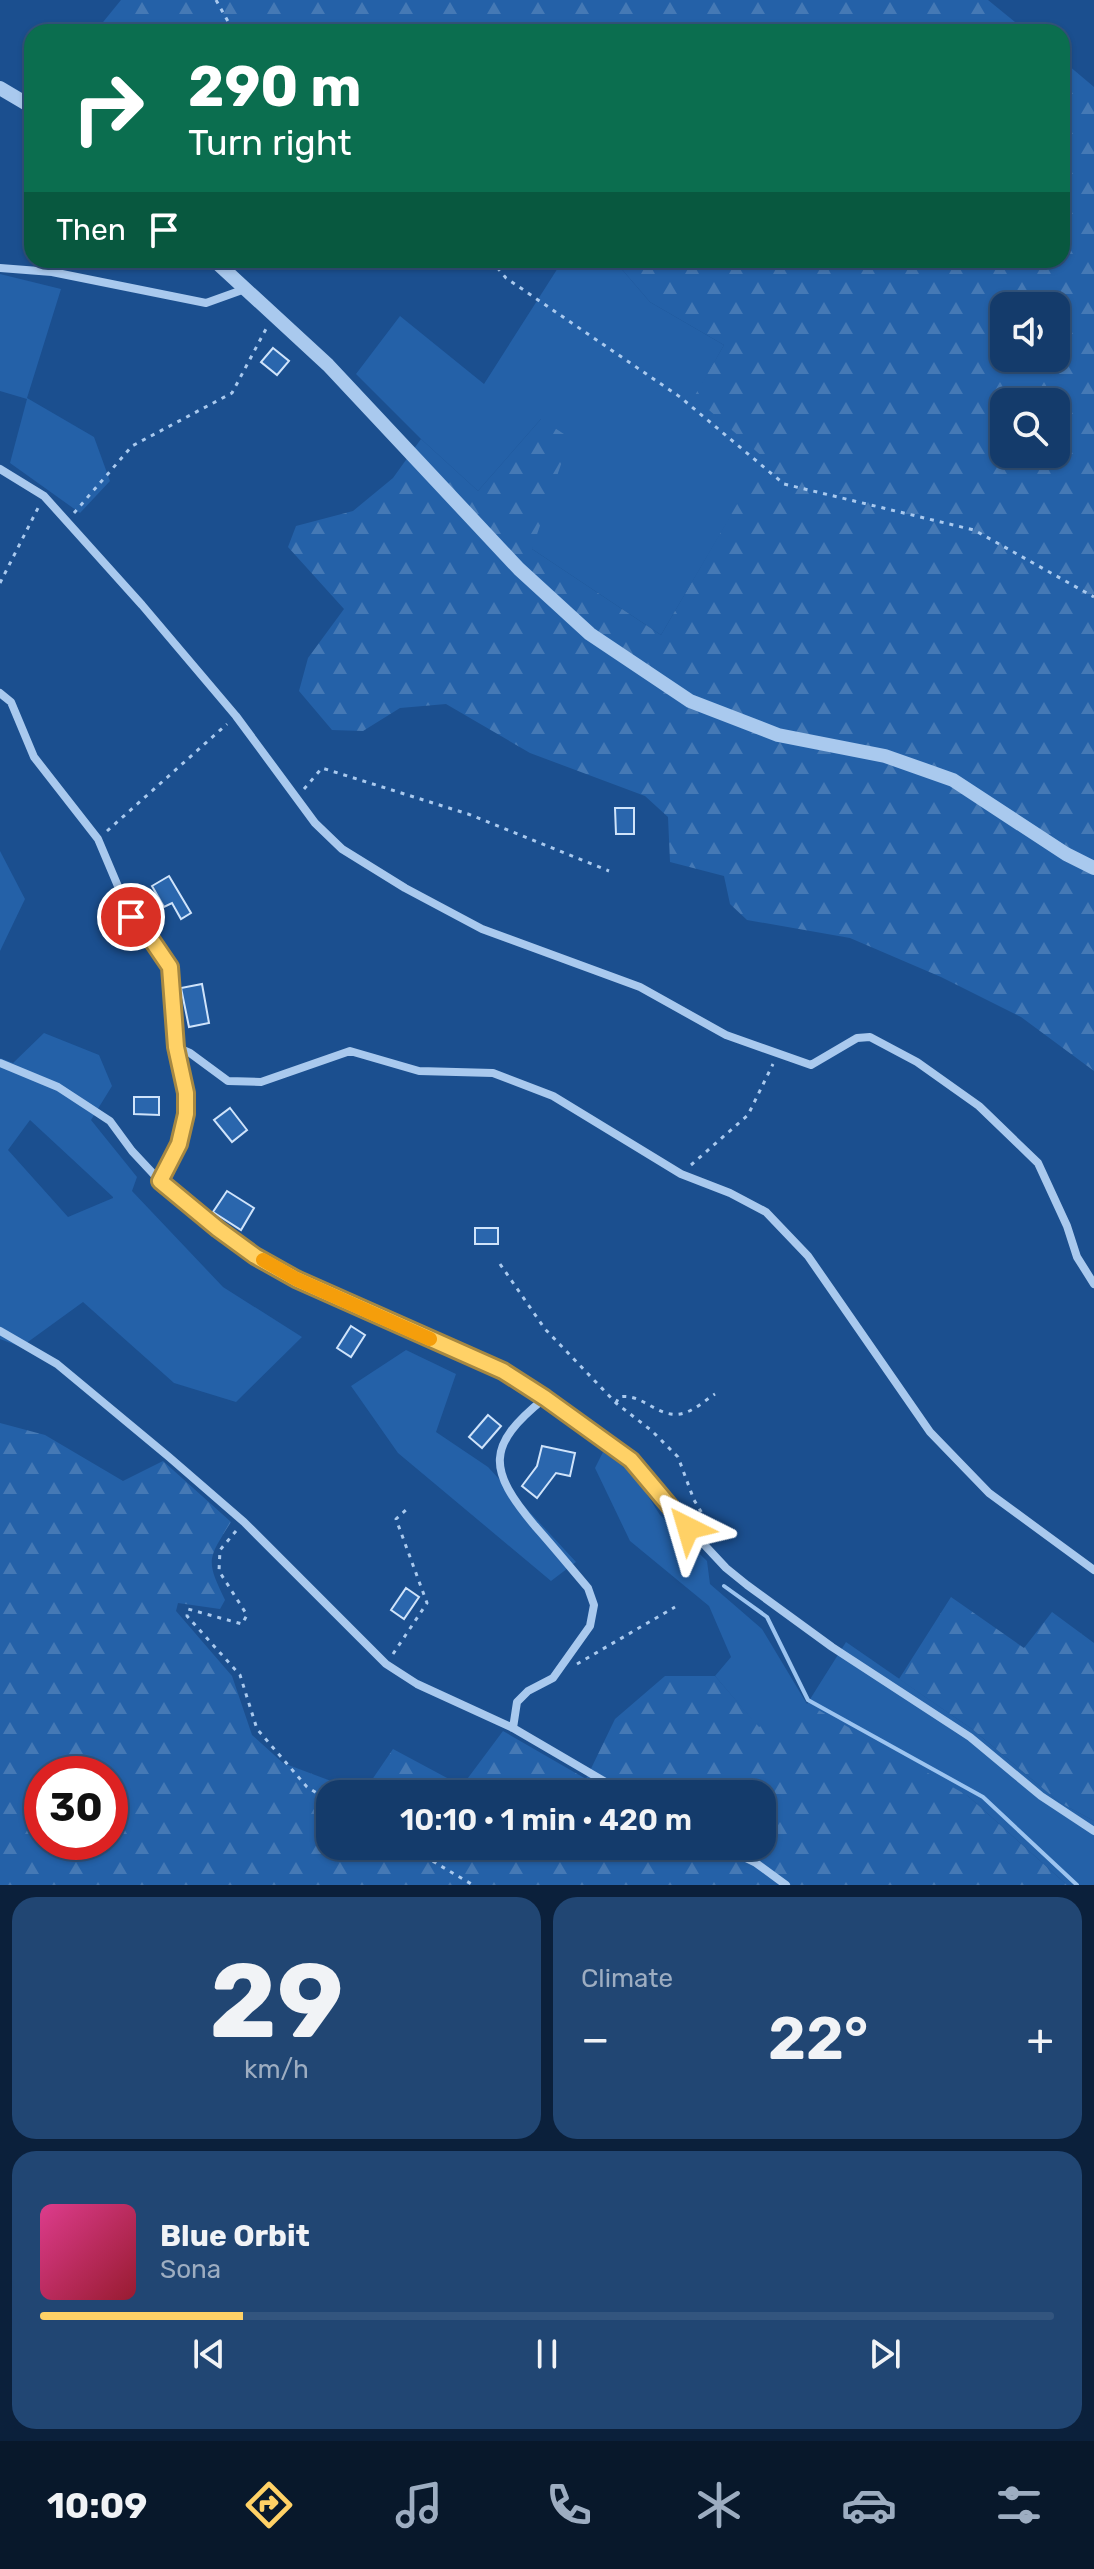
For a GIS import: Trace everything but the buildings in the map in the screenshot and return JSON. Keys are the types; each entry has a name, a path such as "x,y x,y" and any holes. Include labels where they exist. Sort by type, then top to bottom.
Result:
{"street":[{"path":"0,88 24,102"},
{"path":"0,268 52,272 206,303 246,288"},
{"path":"223,268 328,365 519,569 590,634 690,701 778,735 885,756 953,780 1066,854 1094,868"},
{"path":"0,469 44,496 236,716 315,823 342,849 482,929 640,987 726,1035 811,1065 857,1038 870,1037 917,1062 979,1106 1038,1163 1067,1226 1077,1257 1094,1284"},
{"path":"0,693 11,702 34,757 98,839 131,917 170,967 176,1047 186,1093 186,1114 179,1144 160,1181"},
{"path":"176,1047 190,1053 228,1081 261,1082 350,1051 419,1071 493,1073 553,1096 681,1174 730,1193 766,1212 808,1256 930,1432 989,1493 1094,1570"},
{"path":"0,1063 58,1087 110,1121 160,1181 255,1256 296,1279 503,1371 545,1398 631,1460 652,1482 670,1508 726,1568 832,1647 970,1737 1041,1796 1094,1831"},
{"path":"0,1331 57,1364 244,1522 386,1664 417,1684 513,1728 602,1780"},
{"path":"513,1728 517,1702 528,1691 553,1678 590,1626 594,1605 588,1588 509,1495 500,1473 502,1447 517,1420 545,1398"},
{"path":"750,1860 786,1885"}],"path":[{"path":"216,0 230,24"},
{"path":"498,268 506,278 680,397 784,484 974,530 1094,597"},
{"path":"67,522 132,446 232,393 273,314"},
{"path":"0,583 44,496"},
{"path":"98,839 236,716"},
{"path":"297,799 322,768 468,814 609,871"},
{"path":"681,1174 748,1115 779,1053"},
{"path":"500,1264 545,1329 616,1403 652,1431 678,1457 694,1500 728,1557 726,1568"},
{"path":"616,1403 619,1397 628,1395 666,1415 687,1412 715,1394"},
{"path":"386,1664 427,1603 396,1519 408,1508"},
{"path":"244,1522 220,1550 219,1571 247,1615 242,1624 188,1609 187,1616 240,1675 257,1729 307,1787 316,1792"},
{"path":"553,1678 675,1607"},
{"path":"431,1860 473,1885"}],"green space":[{"path":"121,0 988,0 1017,24 102,24"},
{"path":"1070,67 1094,87 1094,1071 1021,1017 941,977 850,938 747,920 730,904 724,876 670,862 668,817 645,796 530,753 446,704 400,708 363,731 332,730 299,691 308,658 344,609 288,547 296,526 353,511 393,478 421,439 478,491 541,419 570,438 532,549 661,635 764,458 694,397 724,345 650,302 621,268 1070,268"},
{"path":"558,268 621,268 650,302 724,345 695,397 765,458 661,635 532,549 541,419 478,491 356,374 400,316 484,384"},
{"path":"0,274 61,289 27,398 94,437 110,481 80,513 10,463 27,399 0,391"},
{"path":"0,851 25,899 0,951"},
{"path":"44,1033 99,1055 112,1086 91,1120 137,1177 132,1191 223,1287 302,1337 236,1402 174,1383 83,1302 21,1347 0,1339 0,1058 13,1063","holes":["30,1120 113,1197 68,1217 8,1150"]},
{"path":"406,1350 456,1374 436,1432 488,1467 576,1562 551,1581 398,1453 351,1386"},
{"path":"0,1423 45,1435 123,1481 163,1461 231,1522 212,1560 212,1568 225,1600 220,1609 178,1603 176,1611 232,1676 252,1735 283,1763 328,1780 316,1780 316,1860 776,1860 776,1780 466,1780 503,1731 586,1779 615,1719 665,1676 715,1676 759,1727 808,1704 968,1796 1067,1885 0,1885"},
{"path":"603,1452 634,1474 660,1515 707,1561 710,1584 762,1629 807,1704 846,1642 972,1729 1059,1802 1094,1821 1094,1885 1067,1885 968,1796 759,1728 715,1676 731,1657 709,1606 630,1541 595,1468"},
{"path":"951,1597 1024,1648 1052,1612 1094,1643 1094,1821 1059,1802 972,1729 899,1679"},
{"path":"393,1749 451,1780 372,1780"}],"waterway":[{"path":"724,1586 767,1617 808,1700 983,1797 1077,1885"}],"slow traffic":[{"path":"263,1260 296,1279 430,1339"}],"route":[{"path":"131,917 170,967 176,1047 186,1093 186,1114 179,1144 160,1181 255,1256 296,1279 503,1371 545,1398 631,1460 688,1528"}]}
